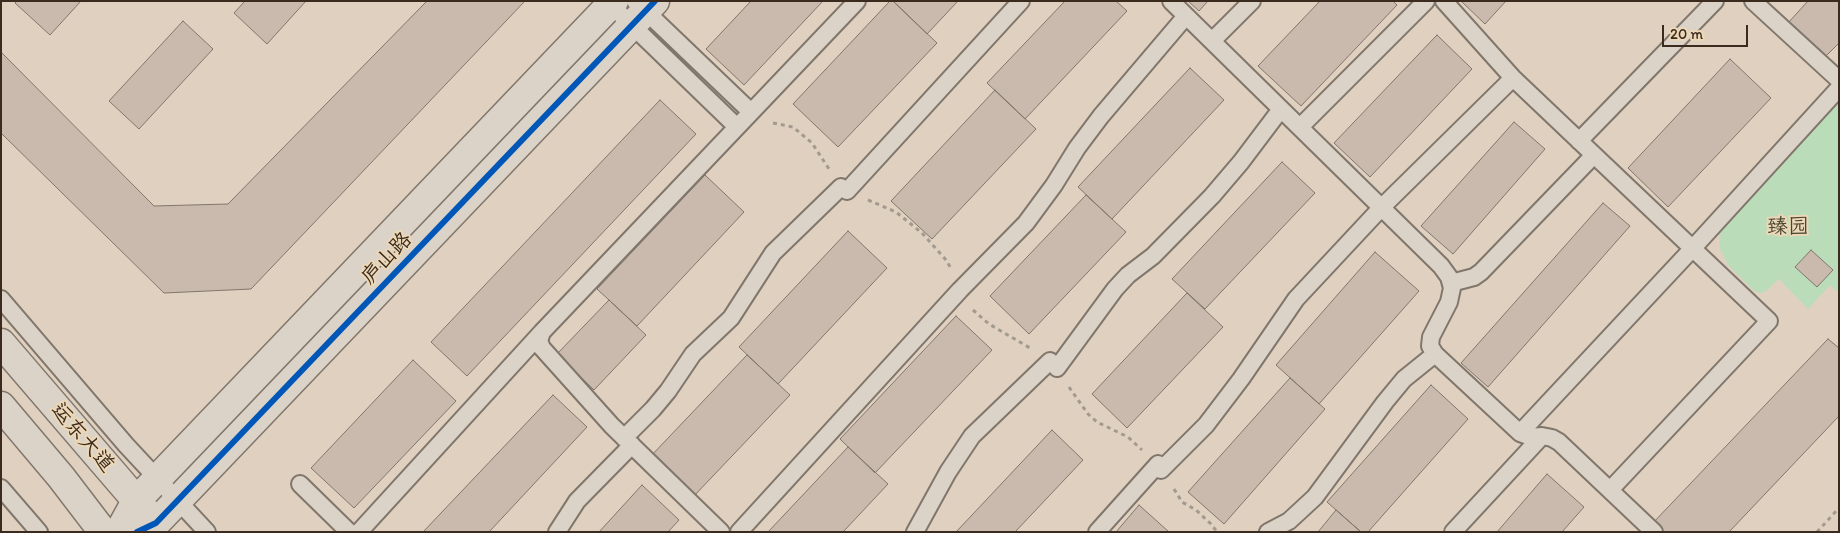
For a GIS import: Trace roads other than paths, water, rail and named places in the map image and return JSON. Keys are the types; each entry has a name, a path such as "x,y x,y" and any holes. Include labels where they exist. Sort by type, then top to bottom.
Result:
{"street":[{"name":"庐山路","path":"119,532 136,501 632,8"},
{"name":"庐山路","path":"152,529 632,8"},
{"name":"运东大道","path":"1,343 136,501 152,529"},
{"name":"运东大道","path":"1,406 60,476 103,532"}],"lane":[{"path":"359,532 542,332 857,1"},
{"path":"557,532 577,501 654,409 693,354 731,318 773,254 844,189 1021,1"},
{"path":"1171,1 1441,266 1449,277 1452,288 1449,302 1431,337 1430,346 1434,354 1520,433 1531,437 1542,436 1552,438 1559,442 1610,490 1647,529"},
{"path":"1212,41 1252,1"},
{"path":"1300,127 1426,1"},
{"path":"1444,1 1513,78 1769,321 1610,490"},
{"path":"1580,141 1715,1"},
{"path":"1753,1 1839,80"},
{"path":"632,8 744,120"},
{"path":"739,532 960,290 1026,223 1091,129 1186,16"},
{"path":"1097,532 1160,467 1206,425 1242,379 1296,299 1381,208 1513,78"},
{"path":"1520,433 1839,88"},
{"path":"915,532 948,472 972,436 1054,365 1128,275 1153,256 1212,196 1241,162 1281,109"},
{"path":"1451,283 1474,277 1481,272 1594,155"},
{"path":"1,299 116,434 207,532"},
{"path":"542,332 539,341 542,348 628,441 721,532"},
{"path":"1268,532 1289,520 1315,497 1404,379 1434,354"},
{"path":"1453,532 1542,436"},
{"path":"300,484 349,532"},
{"path":"1,488 39,532"}],"park label":[{"name":"臻园","path":"1788,228"}]}
